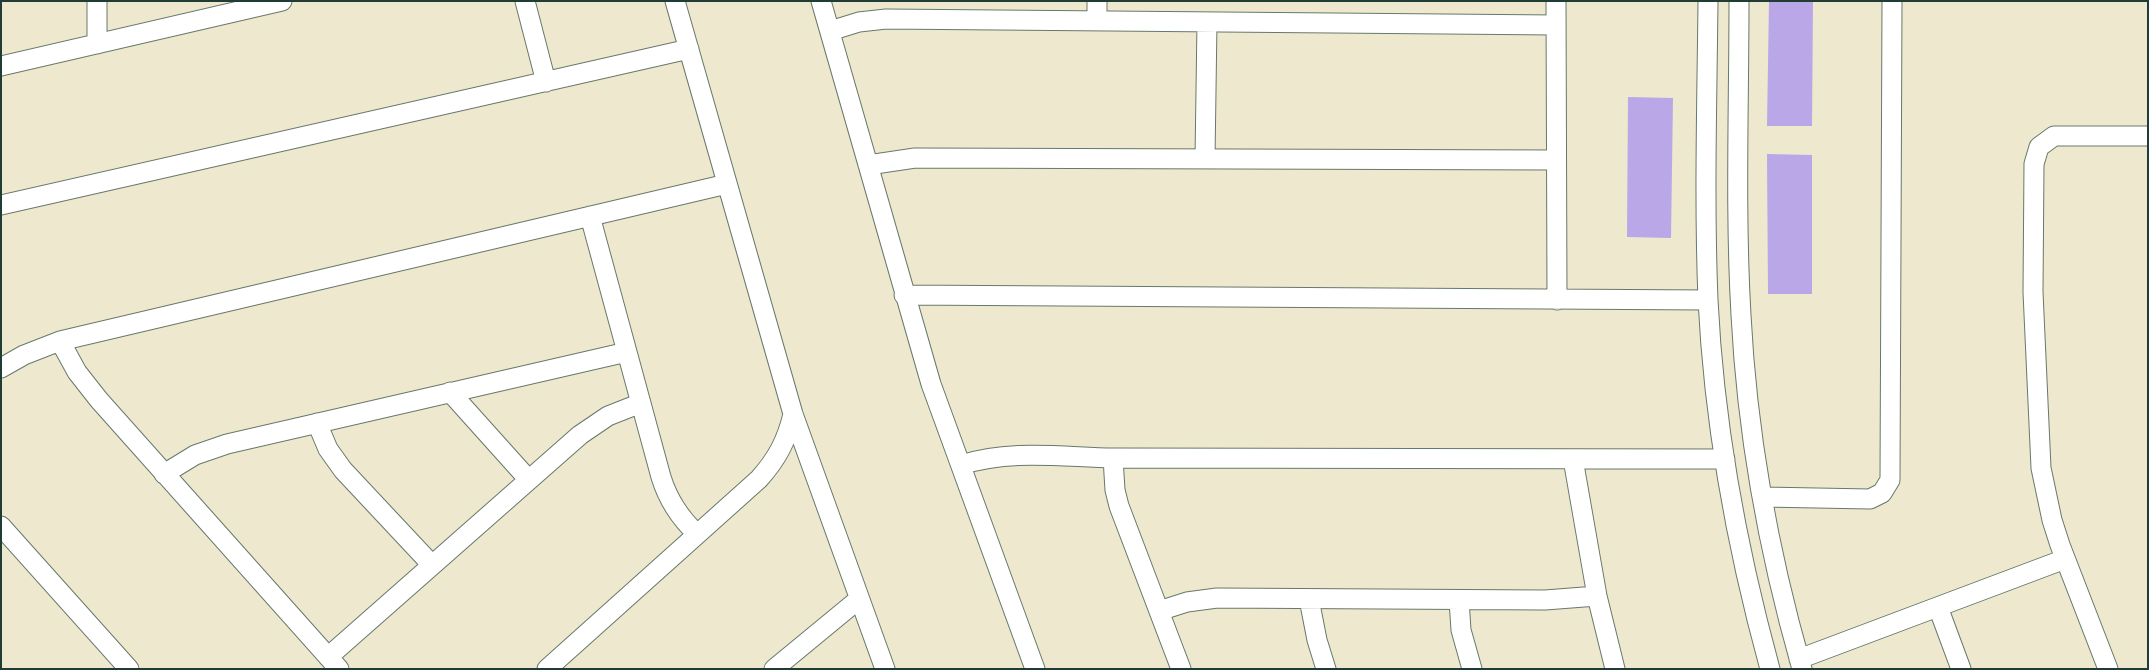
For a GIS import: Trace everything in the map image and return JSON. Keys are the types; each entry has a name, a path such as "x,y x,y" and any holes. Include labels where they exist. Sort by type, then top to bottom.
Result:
{"street":[{"path":"97,1 97,44"},
{"path":"1,66 282,1"},
{"path":"525,1 546,82"},
{"path":"675,1 793,414 885,669"},
{"path":"821,1 931,384 1035,669"},
{"path":"1096,1 1097,20"},
{"path":"1556,1 1556,300"},
{"path":"1708,1 1708,300 1714,374 1734,519 1770,669"},
{"path":"1739,1 1738,210 1741,317 1751,424 1779,581 1801,664 1938,607 2065,559"},
{"path":"1764,497 1870,499 1882,493 1890,480 1892,1"},
{"path":"830,31 859,22 886,18 1556,25"},
{"path":"1206,159 1207,22"},
{"path":"1,205 689,50"},
{"path":"2108,669 2065,559 2052,520 2046,495 2038,440 2033,292 2035,158 2043,142 2054,136 2148,136"},
{"path":"868,165 915,158 1556,160"},
{"path":"1,368 24,354 60,341 727,184"},
{"path":"590,216 665,490 678,514 697,534"},
{"path":"904,295 1708,300"},
{"path":"60,341 77,372 88,387 333,663 432,565 594,424 624,408 641,403"},
{"path":"164,474 180,463 211,448 627,352"},
{"path":"450,392 529,480"},
{"path":"547,669 769,468 785,443 793,414"},
{"path":"317,423 323,438 339,465 432,565"},
{"path":"961,465 1002,456 1113,458 1725,459"},
{"path":"1113,458 1114,482 1119,506 1181,669"},
{"path":"1573,459 1597,596 1615,669"},
{"path":"1,526 129,669"},
{"path":"1749,586 1779,581"},
{"path":"1159,611 1202,599 1545,600 1597,596"},
{"path":"774,669 859,599"},
{"path":"1309,599 1317,640 1326,669"},
{"path":"1459,600 1461,630 1472,669"},
{"path":"1938,607 1961,669"}],"building":[{"path":"1769,1 1813,1 1812,126 1767,126"},
{"path":"1628,97 1673,98 1671,238 1627,237"},
{"path":"1767,154 1812,155 1812,294 1768,294"}]}
